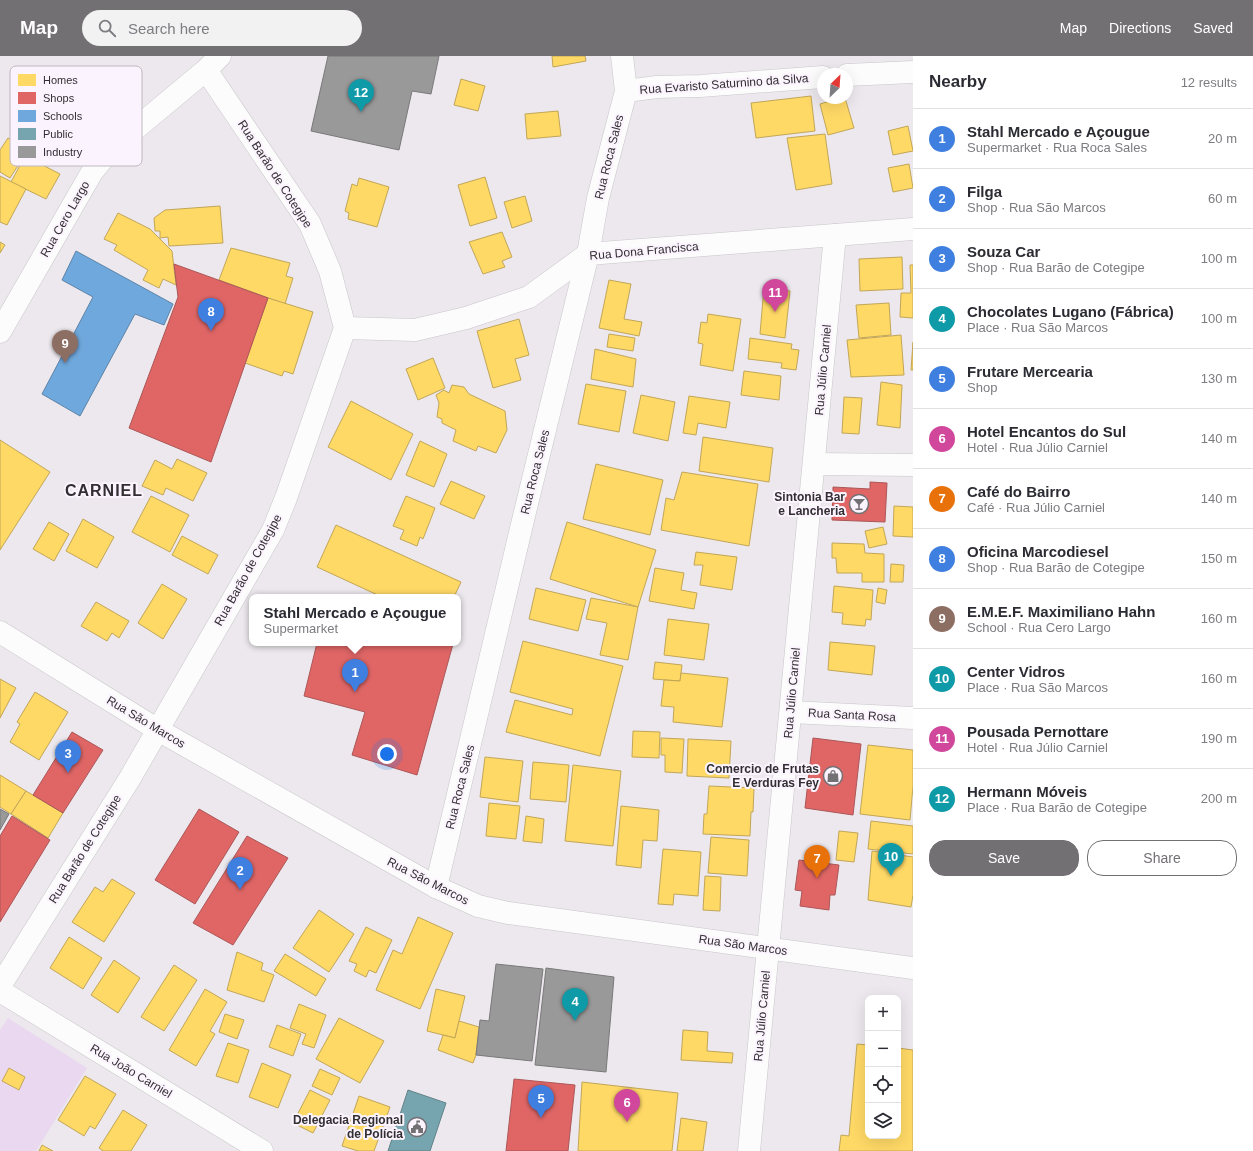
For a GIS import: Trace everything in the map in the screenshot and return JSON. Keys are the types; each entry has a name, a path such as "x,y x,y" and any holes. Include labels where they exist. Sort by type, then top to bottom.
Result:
{"street":[{"name":"Rua Roca Sales","path":"436,887 588,254 598,198 626,91 622,56"},
{"name":"Rua Barão de Cotegipe","path":"0,986 158,730 273,530 286,498 345,328 330,271 310,224 213,63"},
{"name":"Rua Cero Largo","path":"142,123 213,63"},
{"path":"853,69 913,72"},
{"name":"Rua Evaristo Saturnino da Silva","path":"626,91 657,87 700,86 817,77"},
{"name":"Rua Cero Largo","path":"0,332 92,172 97,166"},
{"name":"Rua Dona Francisca","path":"345,328 415,330 466,318 529,297 588,254 913,229"},
{"name":"Rua Júlio Carniel","path":"749,1151 836,235"},
{"path":"814,464 913,465"},
{"name":"Rua São Marcos","path":"0,632 158,730 436,887 478,906 508,913 913,968"},
{"name":"Rua Santa Rosa","path":"790,712 913,718"},
{"name":"Rua João Carniel","path":"0,991 262,1151"}],"shaded area":[{"path":"8,1018 87,1068 36,1151 0,1151 0,1030"}],"building: Homes":[{"path":"552,56 585,56 586,61 553,67"},
{"path":"461,79 485,86 478,111 454,105"},
{"path":"811,96 815,131 756,138 751,103"},
{"path":"820,104 847,104 854,128 828,135"},
{"path":"558,111 561,136 527,139 525,114"},
{"path":"908,126 913,151 893,155 888,131"},
{"path":"825,134 832,184 796,190 787,138"},
{"path":"8,138 10,139 10,166 18,166 10,178 0,172 0,150"},
{"path":"909,164 913,188 893,192 888,168"},
{"path":"20,166 44,166 60,174 46,199 11,182"},
{"path":"0,176 26,189 7,225 0,222"},
{"path":"485,177 497,218 470,226 458,185"},
{"path":"359,178 389,187 377,227 348,219 349,213 345,211 352,184 357,186"},
{"path":"525,196 532,221 512,228 504,202"},
{"path":"220,206 223,243 169,246 168,237 160,238 160,231 155,231 154,218 165,210"},
{"path":"118,213 150,229 172,251 176,285 163,279 159,288 143,280 148,270 114,250 117,245 104,239"},
{"path":"502,232 512,257 502,261 505,267 483,274 469,242"},
{"path":"0,242 5,245 0,253"},
{"path":"231,248 290,263 286,276 293,278 285,304 219,280"},
{"path":"902,257 903,289 860,291 859,259"},
{"path":"910,265 913,265 913,318 900,317 901,293 911,293"},
{"path":"609,280 631,284 624,319 642,322 639,336 599,328"},
{"path":"764,287 790,291 785,338 760,334"},
{"path":"268,298 313,312 293,374 284,371 282,376 245,363"},
{"path":"889,303 891,335 859,338 856,305"},
{"path":"708,314 741,319 733,371 700,365 703,344 698,343 701,322 707,323"},
{"path":"519,319 529,355 515,359 521,380 493,388 477,331"},
{"path":"609,334 635,338 633,351 607,347"},
{"path":"901,335 904,375 851,377 847,340"},
{"path":"750,338 792,344 791,349 799,350 796,370 781,368 782,363 748,359"},
{"path":"913,342 913,370 911,370"},
{"path":"595,349 636,359 633,387 591,379"},
{"path":"433,358 445,388 418,400 406,369"},
{"path":"744,371 781,376 779,400 741,395"},
{"path":"881,382 902,385 900,428 877,425"},
{"path":"586,384 626,391 619,432 578,424"},
{"path":"452,385 464,387 469,394 505,411 507,430 496,453 478,446 476,451 453,441 456,430 442,423 442,419 437,417 439,403 436,395 444,390 449,393"},
{"path":"641,395 675,402 668,441 633,433"},
{"path":"689,396 730,402 726,428 698,423 696,435 683,433"},
{"path":"844,397 862,398 859,434 842,433"},
{"path":"351,401 413,434 391,480 328,447"},
{"path":"703,437 773,448 769,482 699,471"},
{"path":"0,440 50,472 0,550"},
{"path":"420,441 447,454 434,487 406,475"},
{"path":"177,459 207,473 193,501 166,488 163,495 142,486 155,460 172,469"},
{"path":"596,464 663,480 650,535 583,519"},
{"path":"682,472 758,484 749,546 661,530 666,498 674,500"},
{"path":"451,481 485,496 474,519 440,504"},
{"path":"151,496 189,515 170,552 132,532"},
{"path":"406,496 435,508 423,539 420,537 417,546 400,539 404,530 393,526"},
{"path":"894,506 913,507 913,537 893,536"},
{"path":"83,519 114,537 97,568 66,551"},
{"path":"49,522 69,534 54,561 33,549"},
{"path":"567,522 656,550 638,607 550,579"},
{"path":"336,525 461,582 455,594 376,594 317,567"},
{"path":"883,527 887,544 869,548 865,531"},
{"path":"182,536 218,555 208,574 172,555"},
{"path":"832,543 864,544 865,553 884,554 884,582 862,582 862,573 837,573 836,558 832,558"},
{"path":"696,552 737,557 732,590 700,585 703,565 694,565"},
{"path":"891,564 904,565 903,582 890,582"},
{"path":"655,568 684,573 681,590 697,593 694,609 649,601"},
{"path":"162,584 187,599 163,639 138,623"},
{"path":"834,586 873,590 871,620 866,619 865,626 842,624 843,613 832,612"},
{"path":"536,588 586,600 578,631 529,619"},
{"path":"878,588 887,590 885,604 876,602"},
{"path":"591,598 638,607 628,660 600,655 607,623 586,619"},
{"path":"96,602 129,621 119,638 112,633 107,641 81,626"},
{"path":"668,619 709,624 704,660 664,655"},
{"path":"523,641 623,666 600,756 506,732 515,700 572,715 573,709 510,692"},
{"path":"830,642 875,646 872,675 828,670"},
{"path":"655,662 682,665 680,681 653,679"},
{"path":"681,673 728,678 722,727 673,722 674,707 661,706 664,680 680,681"},
{"path":"0,679 16,688 0,718"},
{"path":"35,692 68,712 39,760 10,742 20,724 17,722"},
{"path":"633,731 660,732 659,758 632,757"},
{"path":"661,738 684,739 682,773 665,772 665,755 661,755"},
{"path":"688,739 731,741 729,778 687,776"},
{"path":"868,745 913,750 913,786 910,820 860,814"},
{"path":"485,757 523,761 518,802 480,797"},
{"path":"533,762 569,765 566,802 530,799"},
{"path":"573,765 621,771 613,846 565,841"},
{"path":"0,775 26,791 11,814 0,807"},
{"path":"709,786 754,788 750,836 703,834 704,814 707,814"},
{"path":"26,791 63,813 48,838 11,814"},
{"path":"489,803 520,806 516,839 486,836"},
{"path":"621,806 659,810 657,841 643,840 641,868 616,865"},
{"path":"526,816 544,819 542,843 523,841"},
{"path":"871,821 913,826 913,854 868,849"},
{"path":"839,831 858,833 854,862 836,860"},
{"path":"711,837 749,840 747,876 708,873"},
{"path":"663,849 701,852 698,896 674,894 673,905 658,904"},
{"path":"872,851 913,857 913,895 911,907 868,900"},
{"path":"705,876 721,877 720,911 703,910"},
{"path":"112,879 135,893 104,942 72,922 95,887 103,892"},
{"path":"319,910 354,934 329,972 293,948"},
{"path":"418,917 453,933 420,1009 376,990 393,950 402,954"},
{"path":"366,927 392,940 376,973 369,970 366,977 354,971 357,964 349,961"},
{"path":"69,937 102,958 83,989 50,968"},
{"path":"237,952 263,963 261,970 274,975 264,1002 227,990"},
{"path":"285,954 326,979 316,996 274,971"},
{"path":"114,960 140,978 118,1013 91,995"},
{"path":"174,965 197,980 164,1031 141,1017"},
{"path":"205,989 227,1002 210,1031 215,1034 196,1066 169,1050"},
{"path":"436,989 465,996 455,1038 427,1031"},
{"path":"299,1004 326,1015 314,1048 302,1044 306,1034 290,1028"},
{"path":"225,1014 244,1020 237,1039 219,1032"},
{"path":"339,1018 384,1041 360,1083 316,1059"},
{"path":"459,1021 479,1027 476,1055 473,1063 438,1050 443,1035 455,1038"},
{"path":"277,1025 301,1034 293,1056 269,1047"},
{"path":"683,1030 708,1032 707,1051 733,1053 732,1063 681,1060"},
{"path":"228,1043 249,1050 238,1083 216,1076"},
{"path":"857,1044 865,1045 865,1139 901,1139 901,1048 913,1050 913,1151 839,1151 841,1135 849,1136"},
{"path":"262,1063 291,1075 278,1108 249,1097"},
{"path":"9,1068 25,1077 19,1090 2,1081"},
{"path":"320,1069 340,1078 332,1095 312,1086"},
{"path":"85,1076 116,1094 95,1129 90,1126 84,1136 58,1120"},
{"path":"582,1082 678,1093 672,1151 578,1151"},
{"path":"310,1090 330,1100 313,1133 293,1123"},
{"path":"359,1096 390,1107 374,1151 358,1151 342,1146"},
{"path":"123,1110 147,1125 131,1151 103,1151 99,1148"},
{"path":"681,1118 707,1122 703,1151 677,1151"},
{"path":"42,1145 53,1151 39,1151"}],"building: Shops":[{"path":"174,264 268,298 211,462 129,428 178,297"},
{"name":"Sintonia Bar e Lancheria","path":"870,482 887,483 885,522 832,520 833,487 870,489"},
{"path":"316,646 452,646 417,775 352,755 365,712 304,696"},
{"path":"72,732 103,750 63,813 33,795"},
{"name":"Comercio de Frutas E Verduras Fey","path":"813,738 861,744 853,815 805,808"},
{"path":"199,809 239,832 195,904 155,880"},
{"path":"12,816 50,840 0,922 0,836"},
{"path":"247,836 288,858 233,945 193,923"},
{"path":"799,860 839,865 835,895 830,895 829,910 800,906 802,891 795,890"},
{"path":"514,1079 575,1085 568,1151 506,1151"}],"building: Schools":[{"path":"76,251 173,304 164,325 135,314 80,416 42,394 93,297 62,280"}],"building: Public":[{"name":"Delegacia Regional de Polícia","path":"408,1090 446,1103 430,1151 388,1151"}],"building: Industry":[{"path":"328,56 439,56 431,94 412,91 399,150 311,131"},
{"path":"0,809 9,814 0,830"},
{"path":"496,964 543,969 532,1061 476,1055 480,1020 489,1021"},
{"path":"546,968 614,977 606,1072 535,1065"}],"place":[{"name":"Hermann Móveis","path":"361,112"},
{"name":"Pousada Pernottare","path":"775,312"},
{"name":"Oficina Marcodiesel","path":"211,331"},
{"name":"E.M.E.F. Maximiliano Hahn","path":"65,363"},
{"name":"Sintonia Bar e Lancheria","path":"859,504"},
{"name":"Stahl Mercado e Açougue","path":"355,692"},
{"name":"Souza Car","path":"68,773"},
{"name":"Comercio de Frutas E Verduras Fey","path":"833,776"},
{"name":"Center Vidros","path":"891,876"},
{"name":"Café do Bairro","path":"817,878"},
{"name":"Filga","path":"240,890"},
{"name":"Chocolates Lugano (Fábrica)","path":"575,1021"},
{"name":"Frutare Mercearia","path":"541,1118"},
{"name":"Hotel Encantos do Sul","path":"627,1122"},
{"name":"Delegacia Regional de Polícia","path":"417,1127"}],"district":[{"name":"CARNIEL","path":"104,490"}]}
